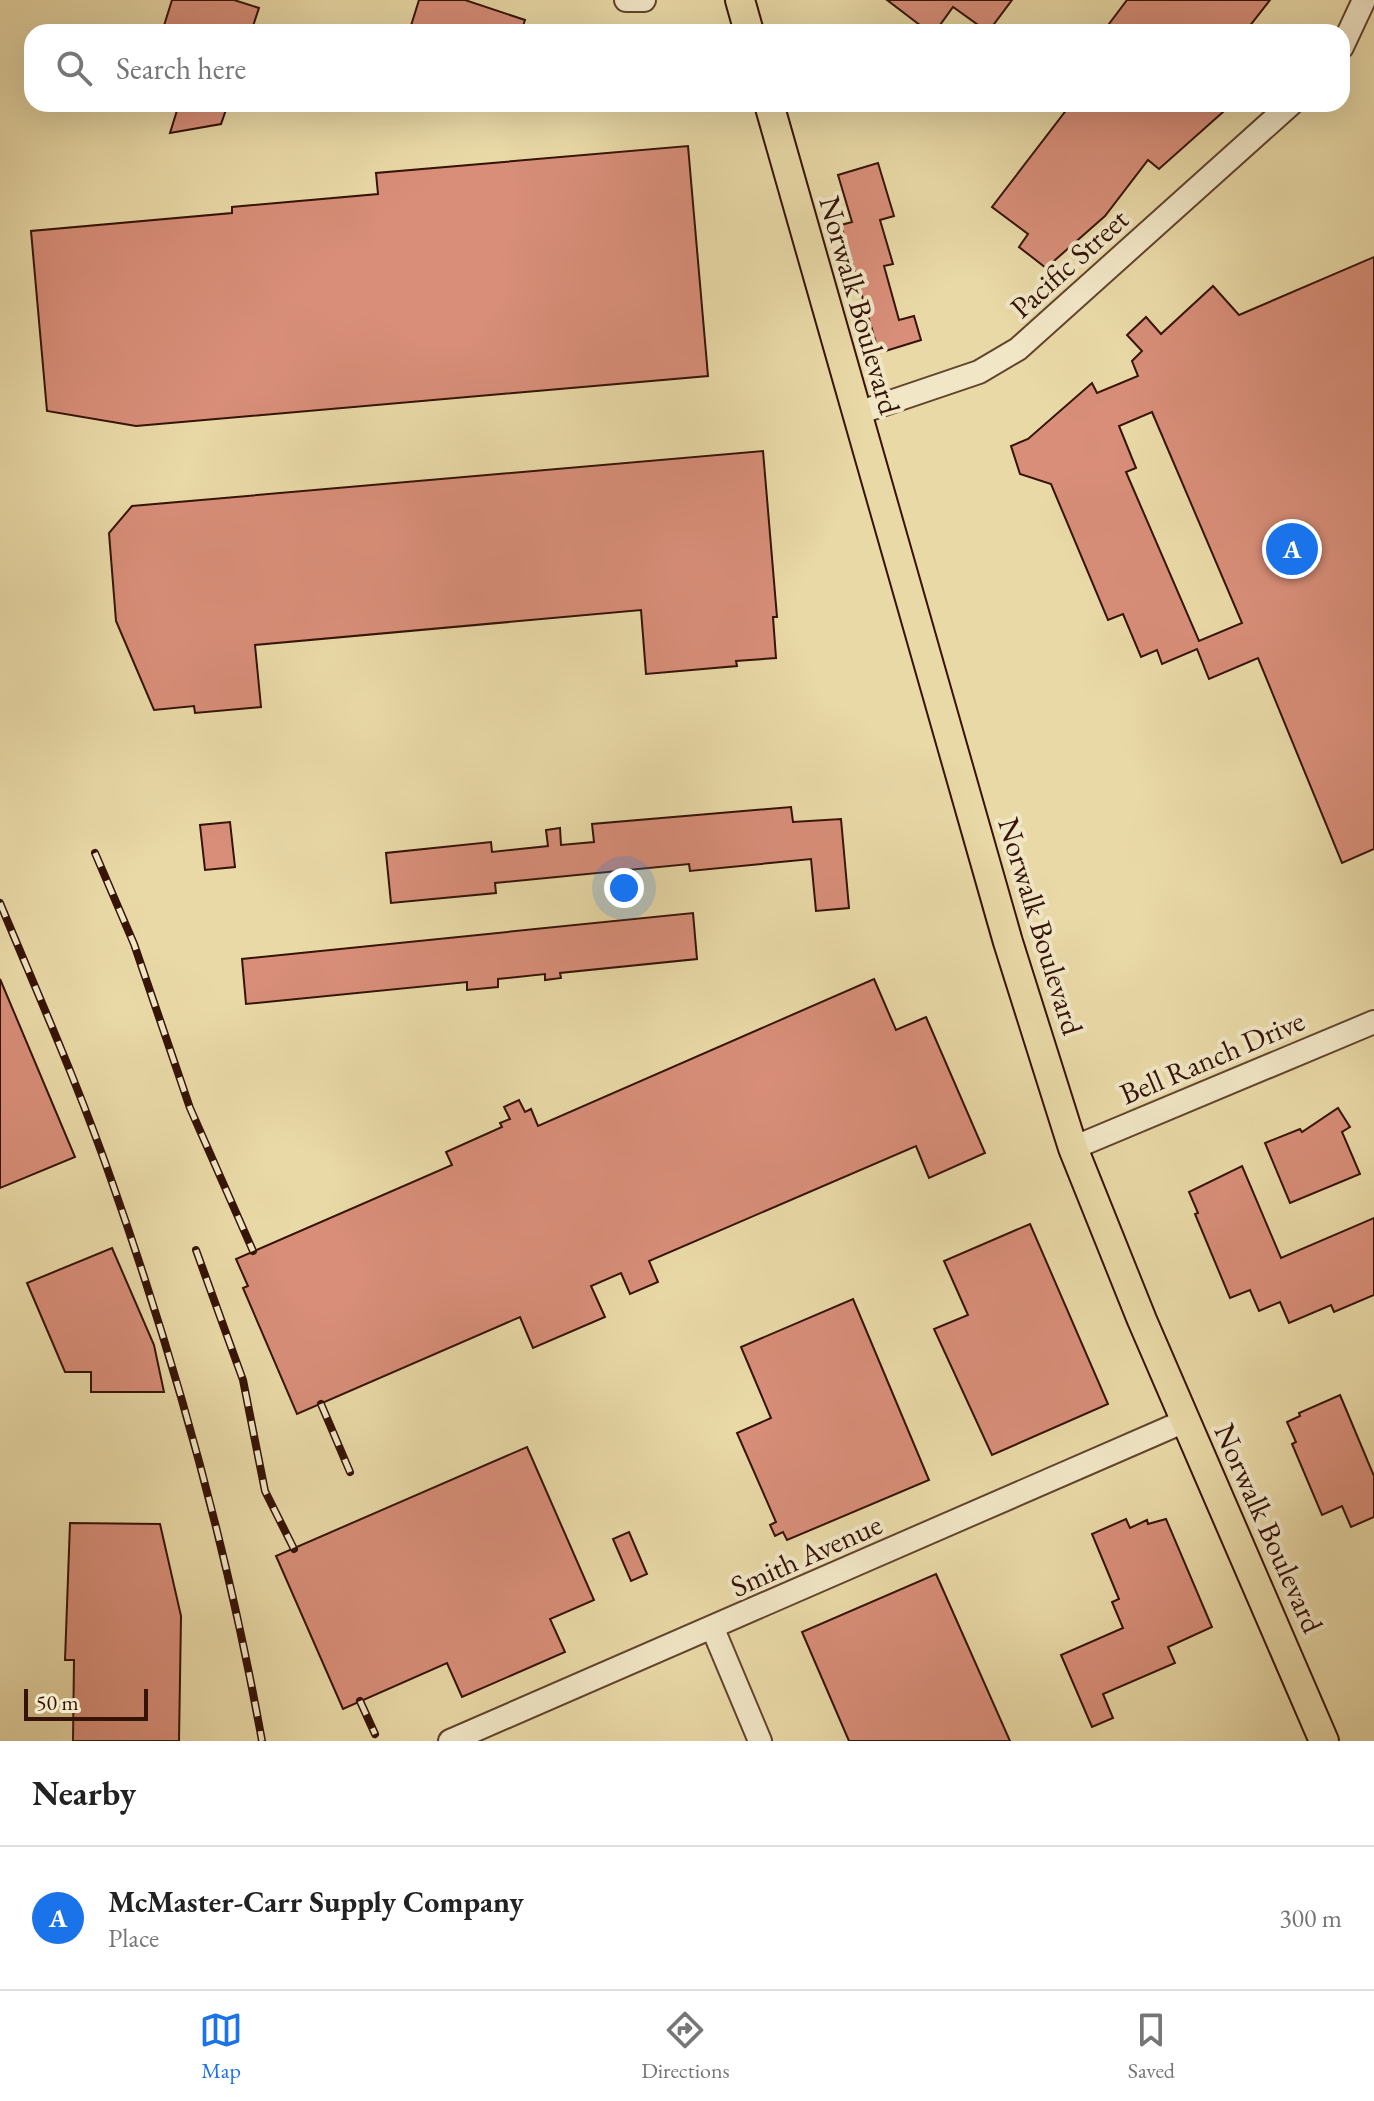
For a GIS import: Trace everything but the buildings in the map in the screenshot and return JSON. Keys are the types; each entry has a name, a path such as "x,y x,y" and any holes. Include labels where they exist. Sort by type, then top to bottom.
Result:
{"main road":[{"path":"740,0 747,24"},
{"name":"Norwalk Boulevard","path":"771,112 1008,942 1073,1148 1092,1202 1324,1741"}],"street":[{"path":"626,0 644,0"},
{"path":"1350,30 1364,0"},
{"name":"Pacific Street","path":"855,414 979,372 1018,349 1282,112"},
{"name":"Bell Ranch Drive","path":"1073,1148 1374,1022"},
{"name":"Smith Avenue","path":"450,1741 1185,1421"},
{"path":"713,1629 760,1741"}],"railway":[{"path":"95,853 134,944 190,1108 253,1251"},
{"path":"0,903 87,1114 158,1322 217,1530 262,1741"},
{"path":"196,1250 243,1380 265,1491 294,1549"},
{"path":"321,1404 350,1472"},
{"path":"360,1701 375,1734"}],"place":[{"name":"McMaster-Carr Supply Company","path":"1292,549"}]}
